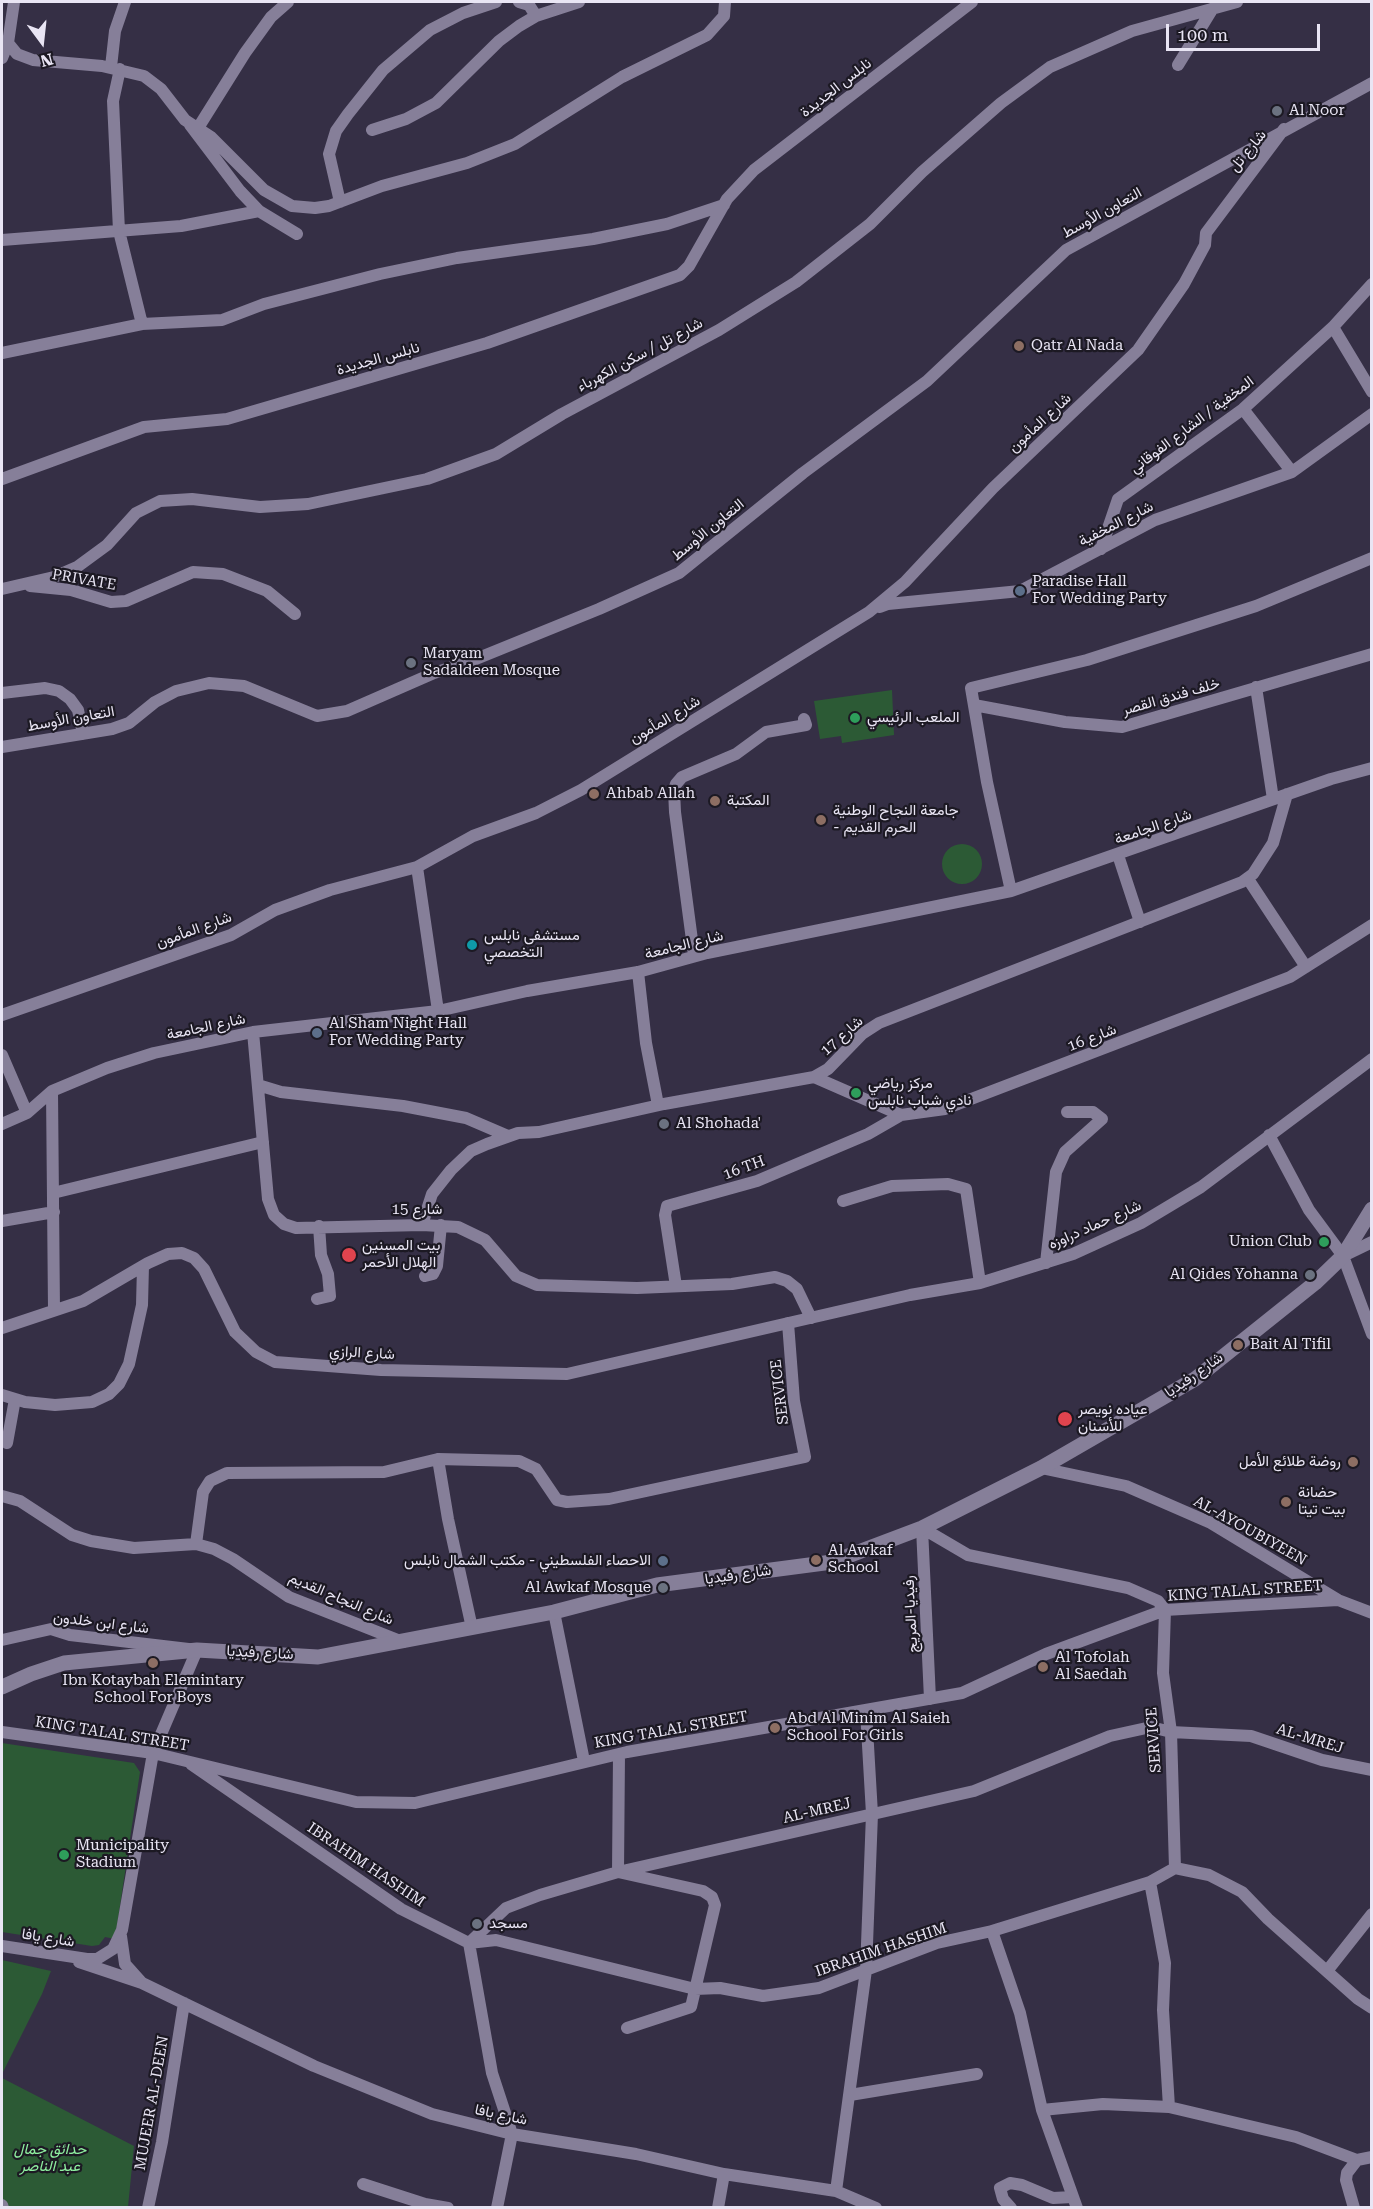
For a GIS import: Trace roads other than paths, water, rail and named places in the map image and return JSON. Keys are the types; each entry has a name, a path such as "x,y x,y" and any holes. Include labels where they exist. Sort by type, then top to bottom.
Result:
{"main road":[{"name":"شارع رفيديا","path":"2,1687 64,1663 197,1650 318,1657 554,1612 657,1585 832,1562 922,1528 1041,1468 1195,1379 1315,1283 1343,1256 1371,1209"}],"street":[{"path":"2,58 8,43 14,2"},
{"path":"125,2 116,31 113,101 119,231 142,324"},
{"path":"194,126 271,17 288,2"},
{"path":"340,202 329,154 336,131 348,114 383,70 430,30 463,13 496,2"},
{"path":"519,2 529,5 536,16"},
{"path":"372,130 406,119 436,103 499,41 536,16 579,2"},
{"path":"194,126 228,153 258,186 279,200 307,208 324,207 382,186 476,161 527,138 622,77 707,35 724,16 725,2"},
{"name":"نابلس الجديدة","path":"2,479 144,427 238,416 487,343 675,278 690,266 724,205 754,170 972,2"},
{"name":"شارع تل / سكن الكهرباء","path":"2,589 54,577 77,567 103,550 136,513 160,501 192,499 260,507 308,504 427,479 496,454 562,414 719,330 796,282 870,224 922,172 1001,103 1050,68 1132,31 1237,2"},
{"path":"1178,65 1213,8"},
{"path":"8,43 17,54 33,60 115,68 141,75 157,85 194,126 240,191 260,211 297,234"},
{"name":"شارع تل","path":"1205,245 1206,233 1284,129 1371,83"},
{"name":"التعاون الأوسط","path":"2,747 121,727 165,696 186,687 209,683 244,686 317,716 347,711 434,673 471,661 598,609 679,573 803,472 927,381 1066,250 1284,129"},
{"path":"2,353 142,324 222,320 273,302 380,274 457,258 614,235 667,224 724,205"},
{"path":"2,240 209,223 260,211"},
{"name":"شارع المأمون","path":"2,1015 231,935 275,910 330,890 417,867 473,836 521,820 581,790 832,636 900,587 993,488 1133,355 1168,309 1205,245"},
{"name":"المخفية / الشارع الفوقاني","path":"1101,549 1118,499 1243,409 1333,327 1371,284"},
{"path":"1333,327 1371,392"},
{"path":"1243,409 1292,472"},
{"name":"شارع المخفية","path":"860,616 888,604 1020,591 1155,519 1292,472 1371,414"},
{"path":"1011,891 988,789 971,688 1087,660 1256,606 1371,558"},
{"name":"PRIVATE","path":"30,586 71,590 111,602 126,601 194,572 223,574 267,591 295,614"},
{"name":"خلف فندق القصر","path":"974,705 1065,722 1122,727 1371,654"},
{"path":"1256,687 1273,799"},
{"path":"2,693 45,688 59,691 70,699 78,710 83,734"},
{"path":"694,956 675,812 676,784 686,774 736,754 766,732 806,725 804,719"},
{"name":"شارع الجامعة","path":"2,1124 27,1113 52,1091 96,1072 154,1053 253,1032 438,1011 527,991 638,972 694,956 1011,891 1287,794 1371,768"},
{"path":"1287,794 1273,843 1248,879 1306,967"},
{"path":"1118,855 1140,922"},
{"path":"417,867 438,1011"},
{"name":"شارع 17","path":"422,1225 432,1194 471,1150 508,1136 538,1132 658,1105 814,1077 833,1064 862,1034 879,1023 1248,879"},
{"name":"شارع 16","path":"814,1077 901,1115 930,1113 971,1101 1290,977 1371,925"},
{"path":"638,972 646,1042 658,1105"},
{"name":"شارع 15","path":"253,1032 268,1199 274,1215 290,1226 441,1225 468,1230 485,1240 511,1272 530,1283 637,1288 732,1284 768,1276 781,1278 797,1289 811,1318"},
{"path":"2,1055 27,1113"},
{"name":"شارع حماد دراوزه","path":"788,1323 980,1283 1089,1247 1157,1214 1217,1175 1371,1059"},
{"path":"258,1085 281,1092 403,1106 466,1118 508,1136"},
{"path":"52,1091 54,1310"},
{"path":"1046,1263 1056,1172 1065,1152 1102,1119 1093,1112 1067,1112"},
{"name":"16 TH","path":"676,1286 665,1215 667,1206 758,1181 868,1134 901,1115"},
{"path":"1269,1135 1309,1210 1343,1256 1371,1334"},
{"path":"53,1193 263,1142"},
{"path":"843,1201 892,1186 948,1184 966,1189 980,1283"},
{"path":"2,1221 54,1212"},
{"path":"425,1276 433,1274 437,1266 441,1225"},
{"path":"317,1299 330,1296 328,1274 321,1255 319,1226"},
{"path":"1343,1256 1371,1242"},
{"name":"شارع الرازي","path":"2,1328 83,1301 143,1266 168,1254 182,1253 194,1258 204,1269 235,1332 266,1359 284,1364 381,1370 567,1374 788,1323"},
{"path":"2,1395 55,1405 77,1404 100,1398 119,1384 129,1364 142,1305 143,1266"},
{"name":"SERVICE","path":"438,1459 484,1459 525,1463 536,1469 552,1496 567,1502 609,1499 805,1457 794,1401 788,1323"},
{"path":"7,1443 15,1399"},
{"path":"196,1544 203,1492 210,1481 220,1475 384,1472 438,1459 448,1520 472,1628"},
{"name":"AL-AYOUBIYEEN","path":"1041,1468 1126,1486 1211,1523 1338,1600 1371,1613"},
{"name":"شارع النجاح القديم","path":"2,1496 20,1502 72,1535 91,1542 134,1548 196,1544 223,1553 289,1598 404,1642"},
{"path":"922,1528 968,1556 1128,1588 1158,1600 1165,1610"},
{"name":"رفيديا-المريج","path":"922,1528 930,1699"},
{"name":"KING TALAL STREET","path":"2,1732 185,1759 356,1802 415,1803 584,1761 962,1693 1046,1654 1165,1610 1338,1600"},
{"name":"SERVICE","path":"1165,1610 1163,1673 1171,1732 1175,1868"},
{"path":"554,1612 584,1761"},
{"name":"شارع ابن خلدون","path":"2,1640 51,1629 70,1635 197,1650"},
{"path":"142,1983 125,1964 120,1935 153,1753 197,1650"},
{"path":"836,2191 866,1970 872,1814 866,1711"},
{"name":"AL-MREJ","path":"469,1943 506,1908 540,1895 618,1872 974,1791 1110,1736 1151,1727 1171,1732 1251,1736 1322,1760 1371,1770"},
{"path":"619,1754 618,1872 703,1891 712,1897 715,1905 691,2007 627,2028"},
{"name":"IBRAHIM HASHIM","path":"185,1759 401,1909 469,1943 496,1940 695,1989 720,1988 763,1996 819,1989 937,1943 992,1931 1149,1882 1175,1868"},
{"path":"1175,1868 1209,1875 1237,1888 1371,2008"},
{"path":"1149,1882 1166,1963 1163,2010 1169,2108"},
{"path":"1327,1971 1371,1914"},
{"path":"992,1931 1020,2013 1042,2110 1075,2202"},
{"name":"شارع يافا","path":"2,1946 97,1959 106,1955 120,1935"},
{"path":"469,1943 492,2073 512,2134 497,2208"},
{"name":"شارع يافا","path":"58,1955 142,1983 314,2066 432,2114 512,2134 636,2154 724,2174 836,2191 876,2208"},
{"name":"MUJEER AL-DEEN","path":"148,2208 162,2142 184,2003"},
{"path":"850,2095 976,2074"},
{"path":"1042,2110 1103,2104 1169,2108 1296,2137 1357,2160 1371,2157"},
{"path":"1354,2208 1346,2180 1351,2166 1357,2160"},
{"path":"718,2208 724,2174"},
{"path":"1011,2208 1003,2199 1000,2188 1010,2183 1022,2185 1053,2198 1075,2202"},
{"path":"363,2184 425,2204 448,2208"}],"place":[{"name":"Al Noor","path":"1277,111"},
{"name":"Qatr Al Nada","path":"1019,346"},
{"name":"Paradise Hall For Wedding Party","path":"1020,591"},
{"name":"Maryam Sadaldeen Mosque","path":"411,663"},
{"name":"الملعب الرئيسي","path":"855,718"},
{"name":"Ahbab Allah","path":"594,794"},
{"name":"المكتبة","path":"715,801"},
{"name":"جامعة النجاح الوطنية - الحرم القديم","path":"821,820"},
{"name":"مستشفى نابلس التخصصي","path":"472,945"},
{"name":"Al Sham Night Hall For Wedding Party","path":"317,1033"},
{"name":"مركز رياضي نادي شباب نابلس","path":"856,1093"},
{"name":"Al Shohada'","path":"664,1124"},
{"name":"Union Club","path":"1324,1242"},
{"name":"بيت المسنين الهلال الأحمر","path":"349,1255"},
{"name":"Al Qides Yohanna","path":"1310,1275"},
{"name":"Bait Al Tifil","path":"1238,1345"},
{"name":"عياده نويصر للأسنان","path":"1065,1419"},
{"name":"روضة طلائع الأمل","path":"1353,1462"},
{"name":"حضانة بيت تيتا","path":"1286,1502"},
{"name":"Al Awkaf School","path":"816,1560"},
{"name":"الاحصاء الفلسطيني - مكتب الشمال نابلس","path":"663,1561"},
{"name":"Al Awkaf Mosque","path":"663,1588"},
{"name":"Ibn Kotaybah Elemintary School For Boys","path":"153,1663"},
{"name":"Al Tofolah Al Saedah","path":"1043,1667"},
{"name":"Abd Al Minim Al Saieh School For Girls","path":"775,1728"},
{"name":"Municipality Stadium","path":"64,1855"},
{"name":"مسجد","path":"477,1924"}],"park label":[{"name":"حدائق جمال عبد الناصر","path":"50,2158"}]}
